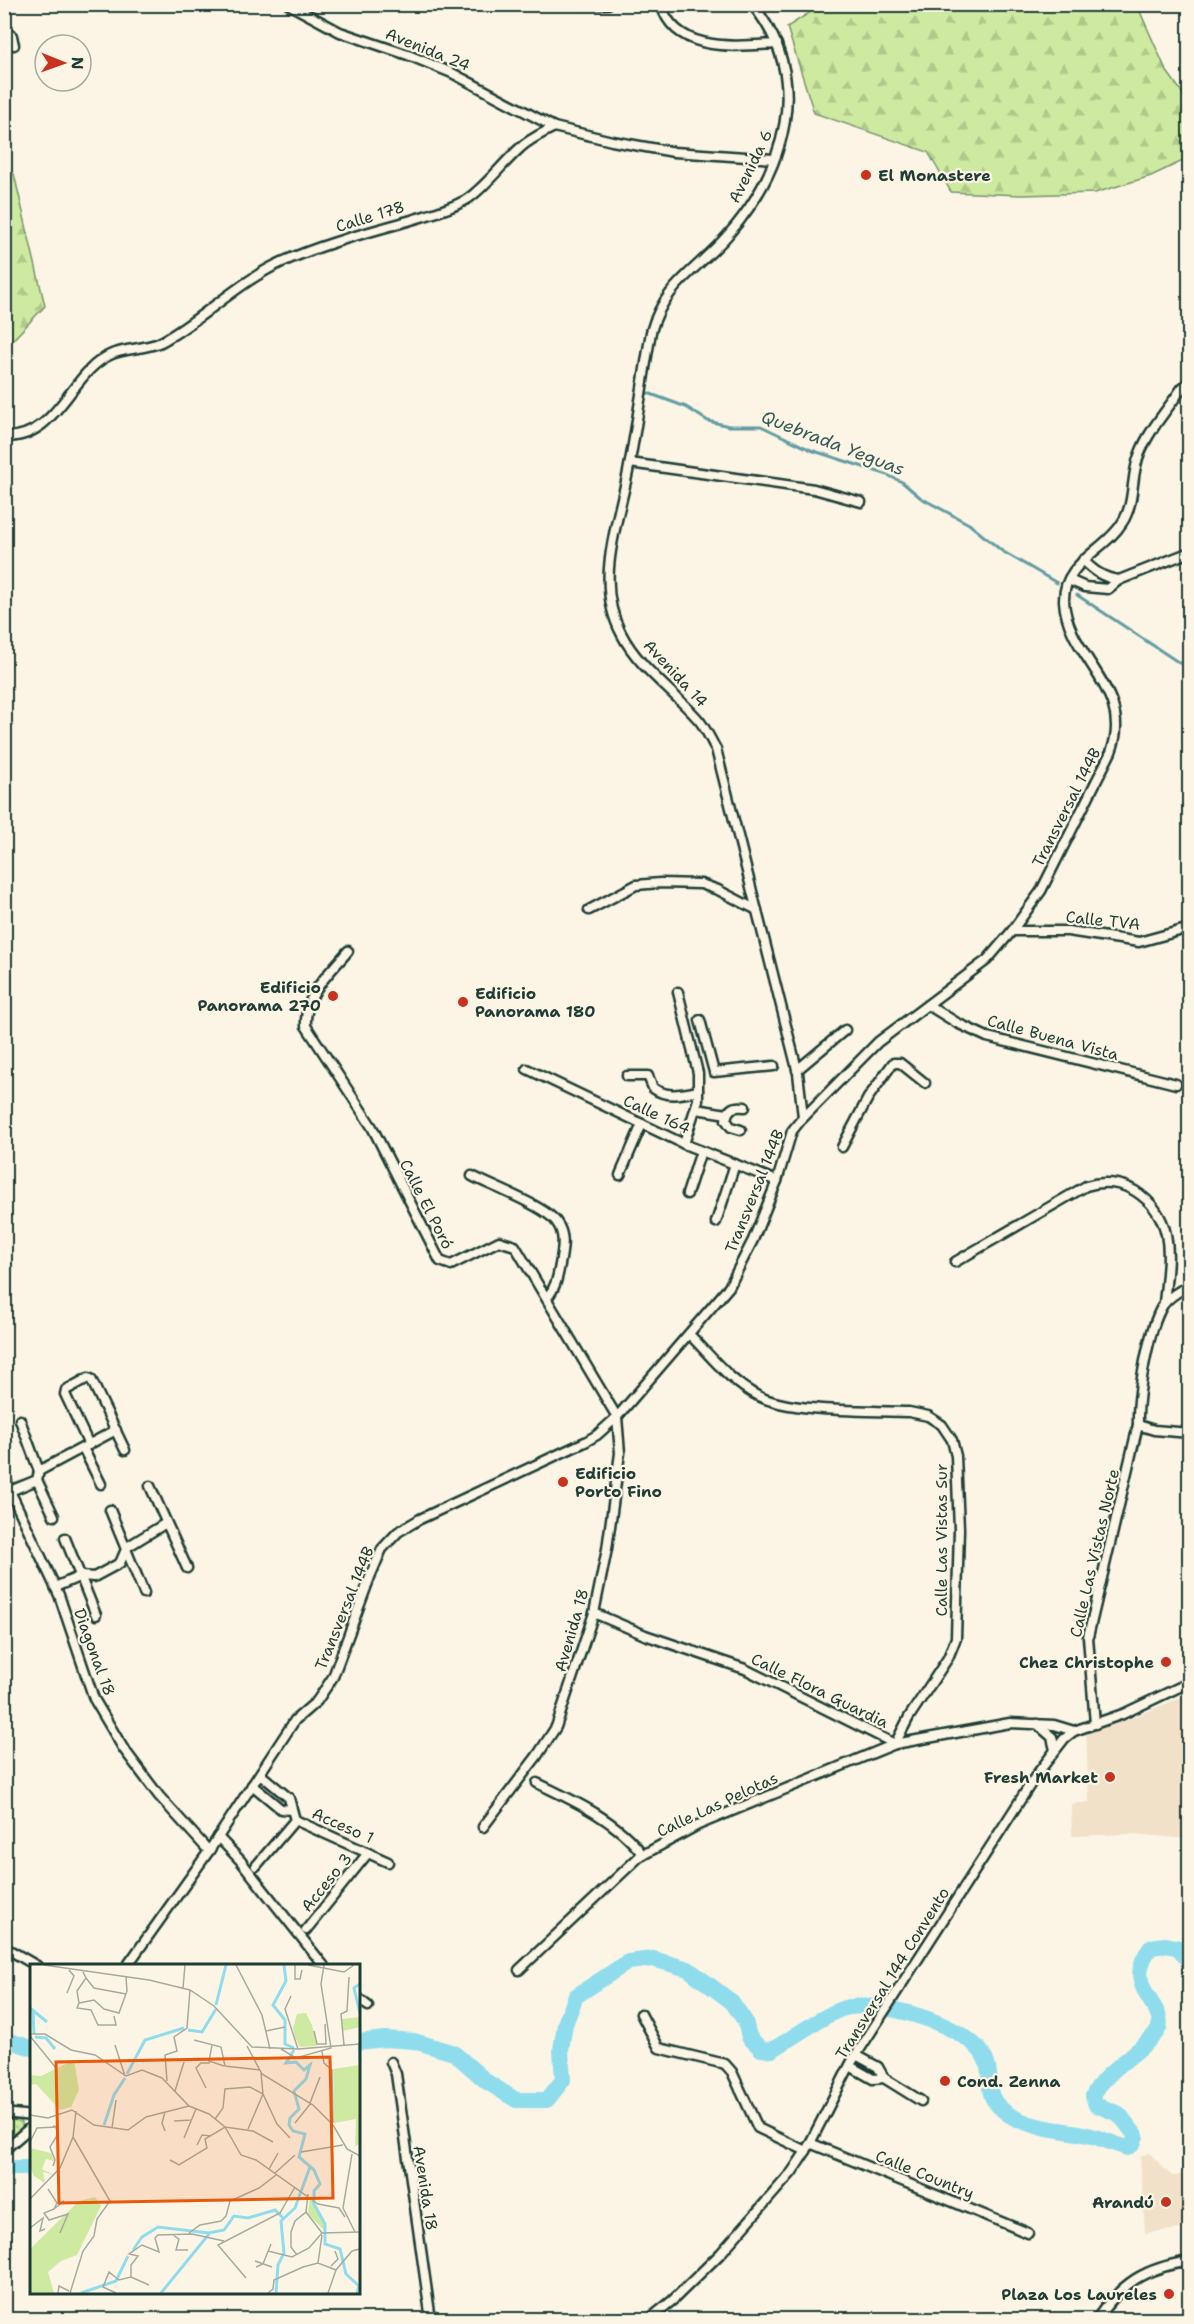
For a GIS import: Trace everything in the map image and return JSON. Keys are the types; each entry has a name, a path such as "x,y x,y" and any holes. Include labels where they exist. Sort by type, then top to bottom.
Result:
{"street":[{"name":"Avenida 24","path":"288,4 340,32 408,55 452,74 554,127"},
{"path":"586,4 608,4"},
{"path":"661,4 669,22 688,39 748,45 777,44"},
{"name":"Avenida 6","path":"727,236 752,205 774,159 786,121 785,77 777,44 764,19 752,4"},
{"path":"4,29 12,36 14,45"},
{"path":"554,127 612,141 674,152 774,159"},
{"name":"Calle 178","path":"4,437 18,437 41,426 71,395 95,364 112,354 158,343 177,332 242,284 282,262 332,244 447,209 466,200 522,146 554,127"},
{"name":"Avenida 14","path":"727,236 681,279 657,312 651,332 630,463 612,545 609,576 610,601 621,635 651,673 699,719 716,749 797,1070 804,1117"},
{"name":"Transversal 144B","path":"128,1964 209,1851 295,1720 317,1701 333,1677 382,1549 398,1532 420,1519 502,1475 585,1442 597,1435 617,1417 729,1287 753,1240 777,1181 792,1131 878,1042 987,960 1012,931 1041,891 1111,752 1117,728 1114,704 1067,619 1064,598 1069,580 1075,568 1114,535 1124,521 1132,500 1132,475 1140,453 1182,388 1190,382"},
{"path":"630,463 814,489 861,502"},
{"path":"1069,580 1097,589 1108,589 1119,580 1190,552"},
{"path":"1083,560 1092,570 1106,578 1119,580"},
{"path":"589,910 636,885 677,883 701,884 757,910"},
{"name":"Calle TVA","path":"1012,931 1068,931 1121,941 1140,942 1190,928"},
{"name":"Calle El Poró","path":"348,951 310,997 305,1012 306,1026 372,1127 440,1262 451,1265 499,1241 515,1246 617,1417"},
{"path":"678,992 695,1055 698,1091 696,1109 684,1144"},
{"name":"Calle Buena Vista","path":"928,1005 957,1023 987,1037 1176,1084"},
{"path":"688,1030 701,1024 714,1072 717,1074 774,1066"},
{"path":"797,1070 845,1030"},
{"path":"842,1147 868,1098 893,1063 900,1063 926,1083"},
{"name":"Calle 164","path":"527,1069 684,1144 777,1181"},
{"path":"627,1076 648,1076 653,1088 666,1094 698,1091"},
{"path":"741,1130 727,1124 727,1114 732,1107 745,1107"},
{"path":"696,1109 727,1114"},
{"path":"620,1175 642,1124"},
{"path":"687,1194 701,1151"},
{"path":"716,1222 735,1164"},
{"path":"472,1176 546,1212 557,1222 563,1235 562,1255 556,1287 547,1298"},
{"name":"Calle Las Vistas Norte","path":"955,1262 1086,1186 1095,1183 1122,1185 1147,1199 1160,1213 1164,1225 1168,1254 1164,1303 1155,1322 1149,1348 1138,1410 1138,1425 1088,1637 1095,1724"},
{"path":"1164,1303 1190,1285"},
{"name":"Calle Las Vistas Sur","path":"688,1334 733,1379 757,1395 789,1405 909,1412 928,1416 942,1425 952,1440 956,1456 959,1529 956,1638 948,1658 909,1717 895,1744"},
{"path":"101,1484 65,1394 66,1390 88,1378 91,1379 125,1450"},
{"name":"Avenida 18","path":"483,1827 556,1727 594,1613 607,1549 620,1453 617,1417"},
{"path":"20,1420 54,1516"},
{"path":"1138,1425 1154,1430 1190,1434"},
{"path":"10,1491 116,1430"},
{"name":"Diagonal 18","path":"4,1474 55,1587 93,1699 123,1748 159,1796 209,1851"},
{"path":"150,1486 187,1568"},
{"path":"110,1510 144,1593"},
{"path":"55,1587 81,1576 94,1577 120,1563 127,1547 166,1523"},
{"path":"65,1538 96,1615"},
{"name":"Calle Flora Guardia","path":"594,1613 645,1635 745,1669 895,1744 989,1726 1037,1723 1066,1727 1074,1731"},
{"name":"Transversal 144 Convento","path":"648,2319 673,2300 721,2253 792,2172 808,2147 856,2055 879,2018 1037,1774 1064,1739 1074,1731 1123,1714 1190,1682"},
{"path":"1037,1723 1052,1737 1055,1750"},
{"name":"Calle Las Pelotas","path":"519,1970 643,1855 698,1825 895,1744"},
{"name":"Acceso 1","path":"260,1774 289,1797 295,1820 388,1862"},
{"path":"537,1783 616,1827 643,1855"},
{"name":"Acceso 1","path":"252,1785 281,1809 291,1810"},
{"path":"256,1866 295,1820"},
{"path":"218,1837 240,1860 323,1964"},
{"name":"Acceso 3","path":"306,1930 368,1853"},
{"path":"4,1947 35,1964"},
{"path":"360,2000 368,2006"},
{"name":"Calle Country","path":"641,2014 659,2048 725,2064 732,2072 758,2128 1028,2233"},
{"path":"856,2055 878,2067 884,2078 921,2101"},
{"name":"Avenida 18","path":"391,2062 396,2074 399,2108 431,2319"},
{"path":"850,2066 873,2079 884,2078"},
{"path":"4,2113 30,2116"},
{"path":"4,2150 30,2128"},
{"path":"1096,2319 1108,2302 1126,2284 1146,2271 1190,2261"}],"shaded area":[{"path":"1189,1694 1189,1839 1133,1834 1072,1836 1071,1804 1089,1802 1086,1731 1125,1721"},
{"name":"Arandú","path":"1149,2153 1172,2176 1189,2174 1189,2228 1145,2233 1140,2157"}],"green space":[{"path":"823,4 1137,5 1166,70 1189,102 1189,158 1151,176 1095,193 1021,195 951,192 928,152 814,113 787,27"},
{"path":"5,165 14,174 45,306 5,348"},
{"path":"5,2119 20,2121 24,2128 5,2144"}],"waterway":[{"name":"Quebrada Yeguas","path":"648,393 686,407 708,421 729,426 761,426 811,450 885,474 902,482 921,498 969,524 1002,551 1057,583"},
{"name":"Quebrada Yeguas","path":"1077,595 1190,668"},
{"path":"360,2042 385,2039 414,2041 454,2053 487,2082 516,2100 547,2100 563,2080 561,2050 565,2024 576,1996 628,1962 653,1959 688,1969 732,2002 745,2021 749,2037 761,2049 772,2050 830,2014 854,2007 895,2010 940,2024 960,2034 985,2058 991,2094 999,2107 1008,2114 1037,2126 1088,2135 1127,2148 1133,2144 1136,2136 1119,2114 1096,2105 1093,2096 1103,2081 1155,2035 1158,2029 1159,2019 1146,1994 1140,1973 1143,1961 1151,1947 1166,1945 1179,1948 1190,1964"},
{"path":"4,2039 30,2047"},
{"path":"4,2168 30,2168"}],"place":[{"name":"El Monastere","path":"866,175"},
{"name":"Edificio Panorama 270","path":"333,996"},
{"name":"Edificio Panorama 180","path":"463,1002"},
{"name":"Edificio Porto Fino","path":"563,1482"},
{"name":"Chez Christophe","path":"1166,1662"},
{"name":"Fresh Market","path":"1110,1777"},
{"name":"Cond. Zenna","path":"945,2081"},
{"name":"Arandú","path":"1166,2202"},
{"name":"Plaza Los Laureles","path":"1169,2294"}]}
